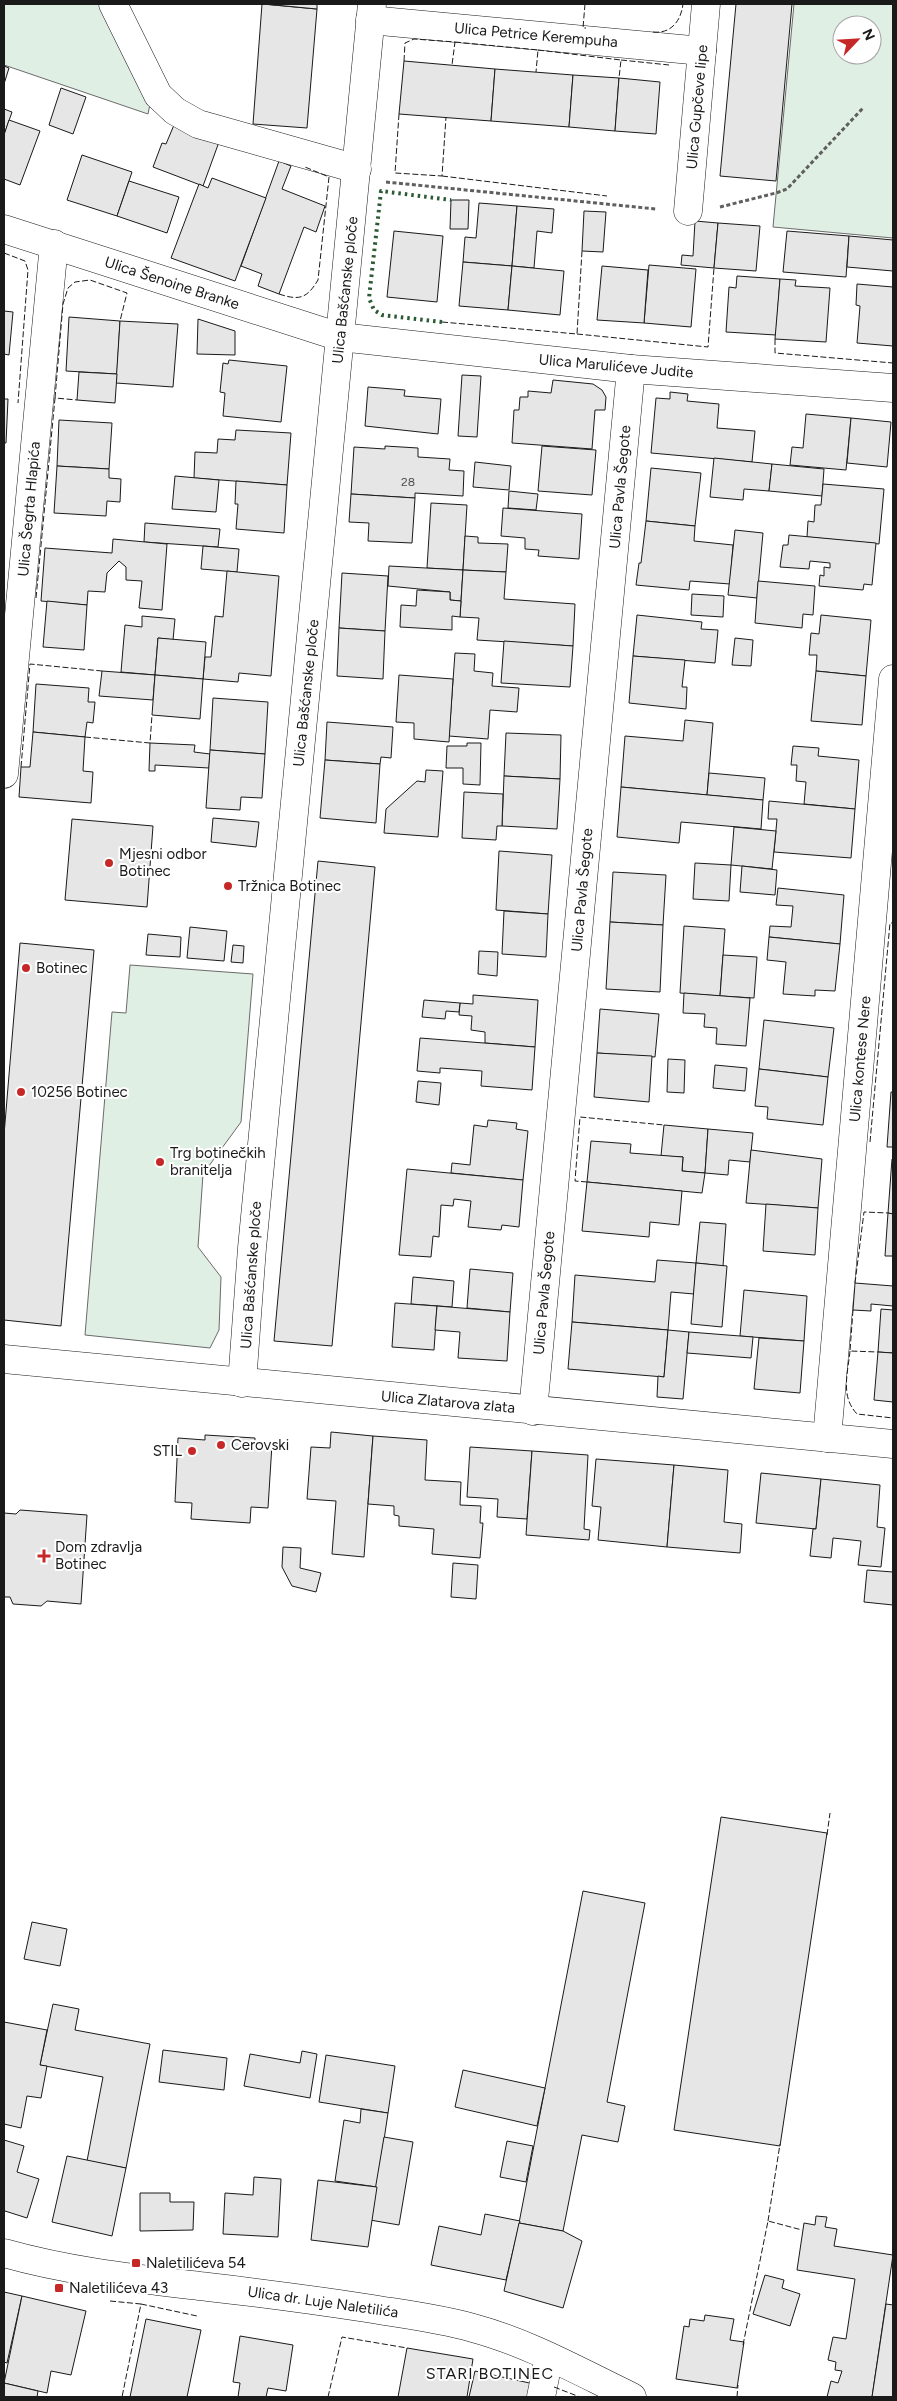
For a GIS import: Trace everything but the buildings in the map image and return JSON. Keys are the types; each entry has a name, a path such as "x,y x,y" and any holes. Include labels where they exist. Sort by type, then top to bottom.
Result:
{"street":[{"path":"113,4 158,96 175,111 198,124 357,169"},
{"name":"Ulica Gupčeve lipe","path":"688,211 706,4"},
{"name":"Ulica Bašćanske ploče","path":"242,1383 253,1238 371,12"},
{"name":"Ulica Petrice Kerempuha","path":"371,12 702,50"},
{"name":"Ulica Šenoine Branke","path":"4,229 340,337"},
{"name":"Ulica Šegrta Hlapića","path":"4,774 54,244"},
{"name":"Ulica Marulićeve Judite","path":"340,337 631,369 893,388"},
{"name":"Ulica Pavla Šegote","path":"533,1411 631,369"},
{"name":"Ulica kontese Nere","path":"828,1438 893,679"},
{"name":"Ulica Zlatarova zlata","path":"4,1359 893,1444"},
{"name":"Ulica dr. Luje Naletilića","path":"4,2254 39,2263 107,2275 291,2296 429,2318 482,2330 549,2357 631,2397"},
{"path":"541,2397 549,2357"}],"path":[{"path":"383,182 688,211 714,208 787,189 863,108"}],"green space":[{"path":"4,4 104,4 150,104 148,114 4,65"},
{"path":"794,4 893,4 893,238 773,227"},
{"path":"130,965 253,974 241,1122 203,1174 198,1247 221,1277 219,1330 210,1348 85,1335 112,1012 126,1013"}],"hedge":[{"path":"442,322 382,315 374,310 369,298 381,191 451,200"}],"fence":[{"path":"585,4 583,28 586,28"},
{"path":"653,32 670,29 680,16 683,4"},
{"path":"404,61 405,43 414,39 455,42 452,65"},
{"path":"455,42 538,50 536,72"},
{"path":"538,50 621,60 619,78"},
{"path":"621,60 669,65"},
{"path":"399,114 395,173 442,176 446,117"},
{"path":"279,294 292,297 302,296 310,291 318,280 329,177 305,167"},
{"path":"442,176 607,196"},
{"path":"442,322 577,334 582,251"},
{"path":"4,253 25,261 28,270 18,403"},
{"path":"577,334 708,347 714,268"},
{"path":"55,398 63,304 68,288 75,282 90,280 127,293 120,321"},
{"path":"775,339 775,353 893,363"},
{"path":"36,598 55,398 77,400"},
{"path":"21,767 30,664 102,671"},
{"path":"85,737 150,743 152,715"},
{"path":"870,1142 890,923 893,923"},
{"path":"587,1182 575,1181 580,1117 664,1125"},
{"path":"855,1283 864,1212 888,1213"},
{"path":"853,1310 850,1351 878,1352"},
{"path":"850,1351 846,1384 848,1400 852,1407 857,1414 893,1418"},
{"path":"827,1835 830,1813"},
{"path":"768,2221 780,2144"},
{"path":"743,2345 768,2221 802,2230"},
{"path":"110,2301 141,2304 122,2397"},
{"path":"141,2304 197,2316"},
{"path":"328,2397 342,2337 407,2348"},
{"path":"737,2397 738,2385"},
{"path":"554,2387 580,2397"}],"place":[{"name":"Mjesni odbor Botinec","path":"109,863"},
{"name":"Tržnica Botinec","path":"228,886"},
{"name":"Botinec","path":"26,968"},
{"name":"10256 Botinec","path":"21,1092"},
{"name":"Trg botinečkih branitelja","path":"160,1162"},
{"name":"Cerovski","path":"221,1445"},
{"name":"STIL","path":"192,1451"},
{"name":"Dom zdravlja Botinec","path":"44,1556"},
{"name":"Naletilićeva 54","path":"136,2263"},
{"name":"Naletilićeva 43","path":"59,2288"}],"district":[{"name":"STARI BOTINEC","path":"490,2373"}]}
